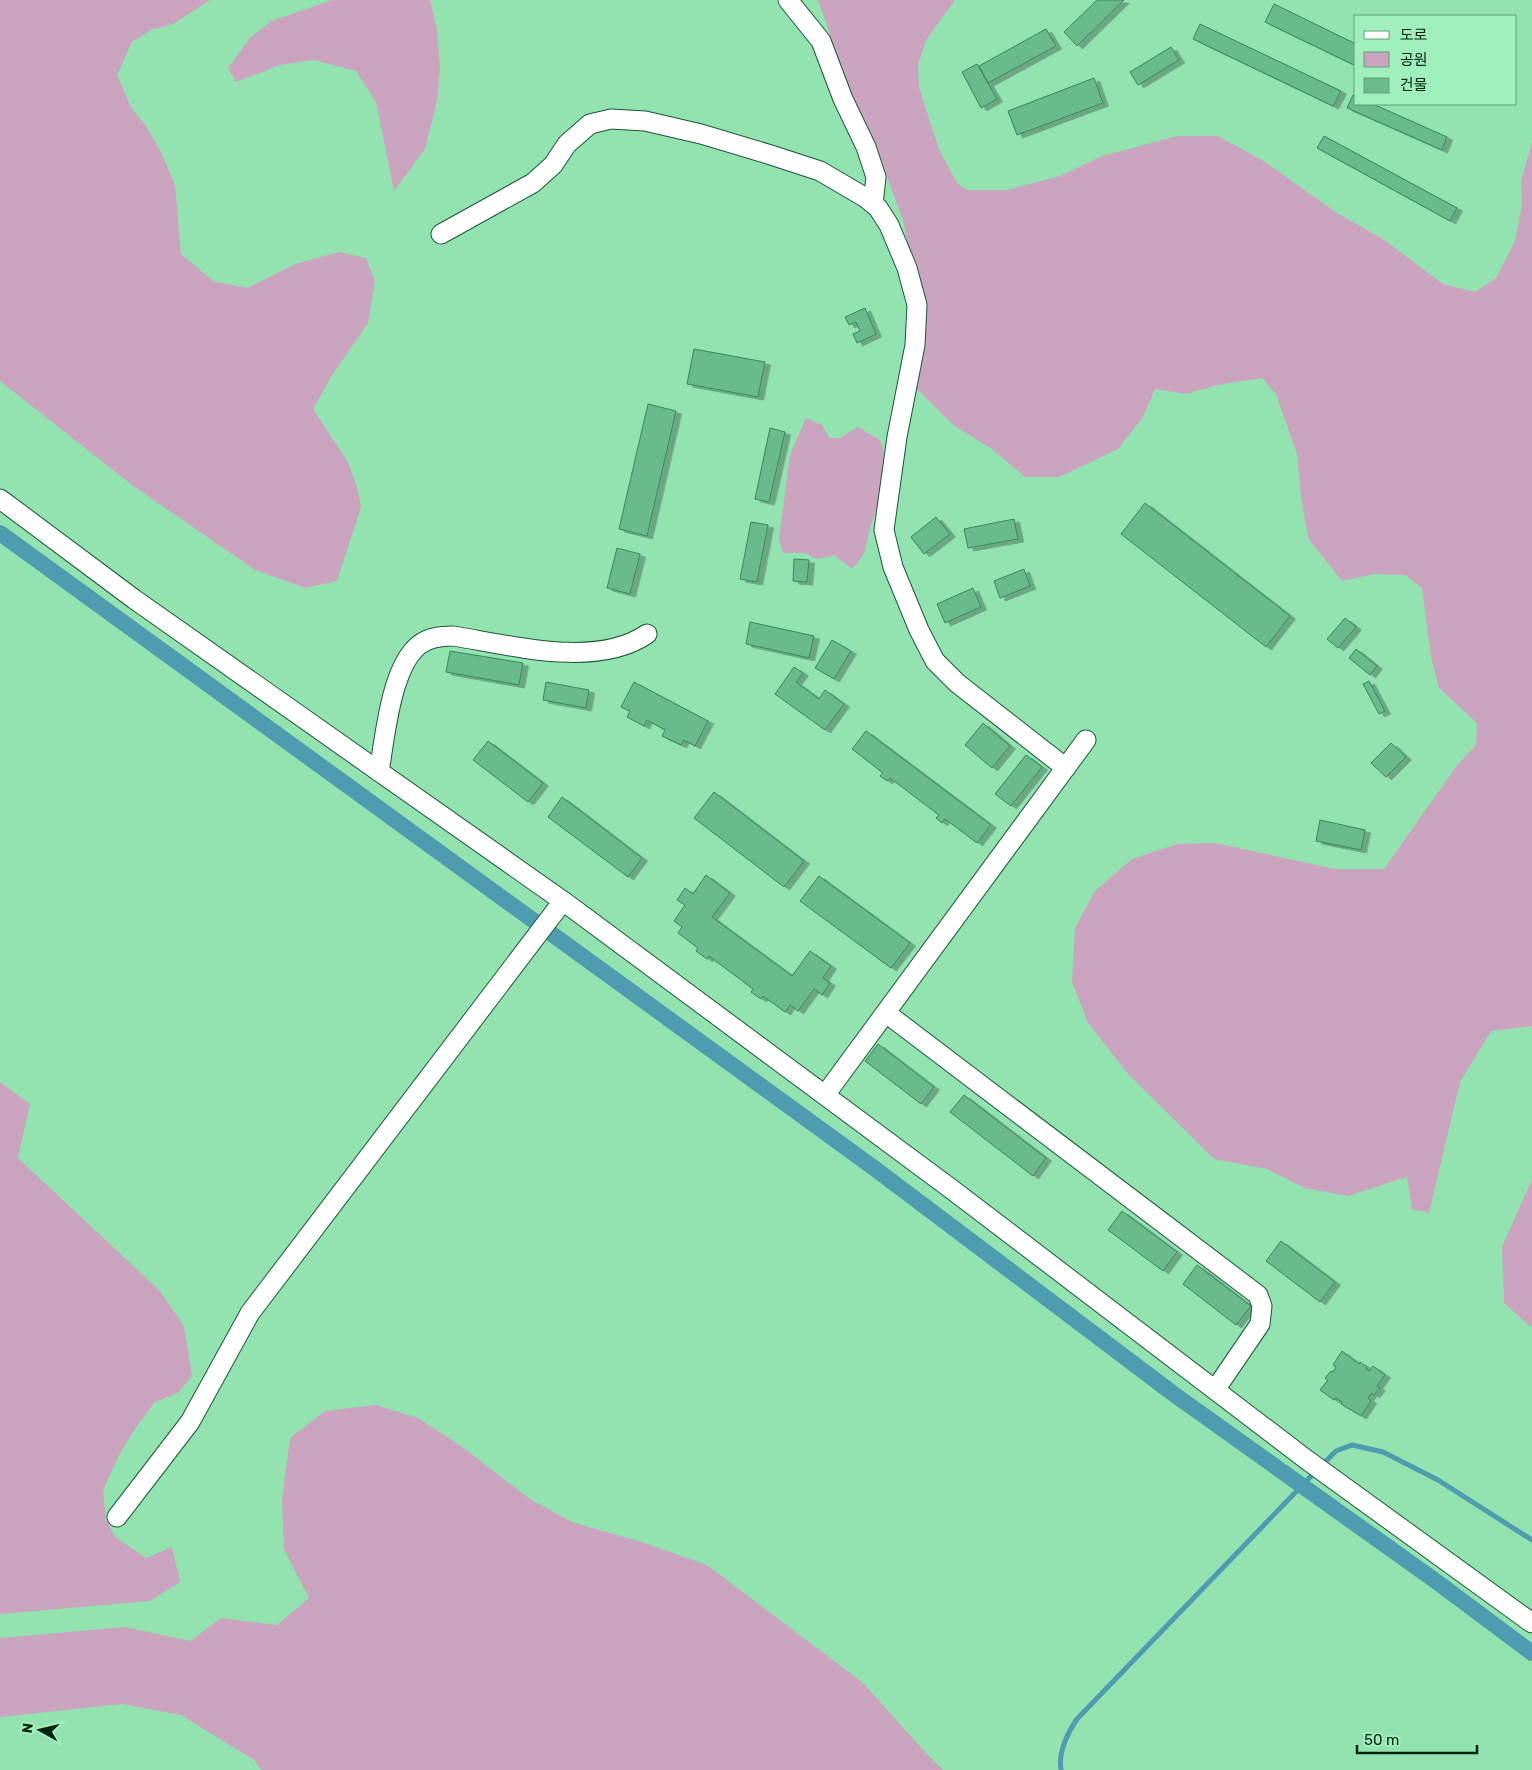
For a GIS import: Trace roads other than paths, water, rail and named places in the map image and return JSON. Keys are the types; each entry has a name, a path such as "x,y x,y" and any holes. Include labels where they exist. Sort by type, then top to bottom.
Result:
{"street":[{"path":"788,0 821,41 843,99 866,147 876,176 873,204"},
{"path":"441,234 533,183 553,165 567,144 590,124 611,119 645,121 701,134 820,171 878,208 889,225 907,268 917,305 915,345 897,437 884,530 893,567 919,630 935,661 957,683 1066,768"},
{"path":"0,499 134,599 379,772 560,905 825,1095 1307,1460 1532,1623"},
{"path":"379,772 387,723 403,665 410,654 421,643 437,636 453,636 552,651 586,653 622,647 647,634"},
{"path":"825,1095 1086,740"},
{"path":"117,1517 190,1422 250,1313 560,905"},
{"path":"886,1014 1258,1295 1262,1306 1260,1324 1216,1390"}],"waterway":[{"path":"0,533 874,1168 1175,1395 1437,1582 1532,1653"},
{"path":"1322,1465 1336,1451 1352,1445 1383,1452 1438,1480 1532,1540"},
{"path":"1061,1770 1060,1763 1064,1743 1077,1719 1316,1471"}]}
